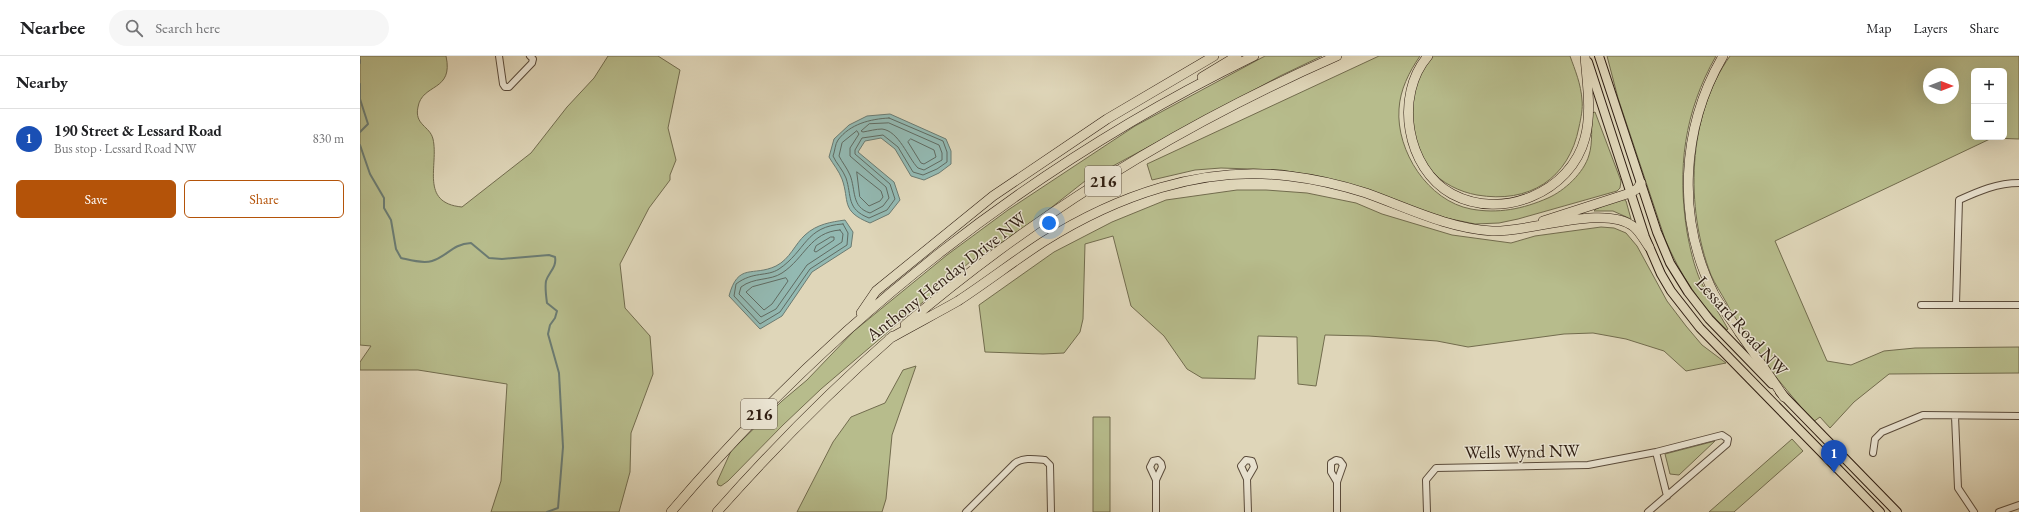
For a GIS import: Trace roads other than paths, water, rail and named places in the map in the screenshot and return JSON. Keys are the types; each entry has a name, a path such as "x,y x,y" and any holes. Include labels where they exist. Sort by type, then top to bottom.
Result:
{"highway":[{"path":"855,323 876,291 993,196 1107,119 1214,56"},
{"path":"1170,100 1215,68 1237,56"},
{"name":"Anthony Henday Drive NW","path":"671,512 706,471 768,405 855,323 925,264 1022,192 1071,160 1170,100 1254,56"},
{"name":"Anthony Henday Drive NW","path":"717,512 774,449 834,390 889,339 960,282 1089,189 1170,140 1221,112 1337,56"},
{"path":"1428,56 1418,70 1412,84 1407,114 1414,147 1432,177 1453,195 1480,203 1496,204 1526,199 1540,194 1568,172 1579,156 1588,122 1586,56"},
{"path":"1723,56 1710,81 1693,129 1688,168 1688,189 1692,224 1701,262 1714,293 1784,397"},
{"path":"889,339 958,301 1043,242 1092,214 1128,198 1169,185 1229,174 1289,175 1346,187 1455,226 1495,231 1609,217 1633,227 1649,247"},
{"path":"1523,227 1630,193 1637,189 1641,183"}],"main road":[{"name":"Lessard Road NW","path":"1586,56 1649,247 1671,291 1696,323 1880,512"},
{"name":"Lessard Road NW","path":"1599,56 1663,246 1680,281 1709,319 1897,512"}],"street":[{"path":"499,56 503,84 505,87 509,88 532,63 533,59 530,56"},
{"path":"1956,304 1959,200 1980,190 2004,183 2019,183"},
{"path":"1921,305 2019,305"},
{"path":"1873,453 1875,440 1882,432 1923,415 2019,416"},
{"path":"1956,416 1958,488 1974,512"},
{"name":"Wells Wynd NW","path":"1427,512 1426,480 1436,468 1588,465 1656,452 1722,435 1728,439 1727,444 1648,512"},
{"path":"1656,452 1667,496"},
{"path":"966,512 972,509 1016,461 1041,459 1047,461 1050,465 1051,512"},
{"path":"1247,479 1248,512"},
{"path":"1156,480 1156,512"},
{"path":"1337,482 1337,512"},
{"path":"1999,512 2019,505"}],"water":[{"path":"890,114 946,139 951,151 951,164 939,173 924,180 911,176 895,149 881,138 865,141 858,152 894,182 900,200 889,214 870,223 861,219 850,210 842,179 829,157 834,139 849,125 867,116"},
{"path":"845,220 853,232 851,247 812,272 782,316 760,329 729,296 733,285 742,274 776,266 789,255 805,235 814,228 824,224"}],"waterway":[{"path":"360,84 360,99 368,124 360,132"},
{"path":"360,145 370,174 384,198 384,208 391,220 396,249 401,258 412,261 428,262 437,259 459,246 471,243 489,258 502,259 549,255 555,257 554,267 546,281 546,289 547,303 557,311 555,318 550,325 548,334 559,373 563,447 558,508 547,512"}],"place":[{"name":"190 Street & Lessard Road","path":"1834,473"}]}
